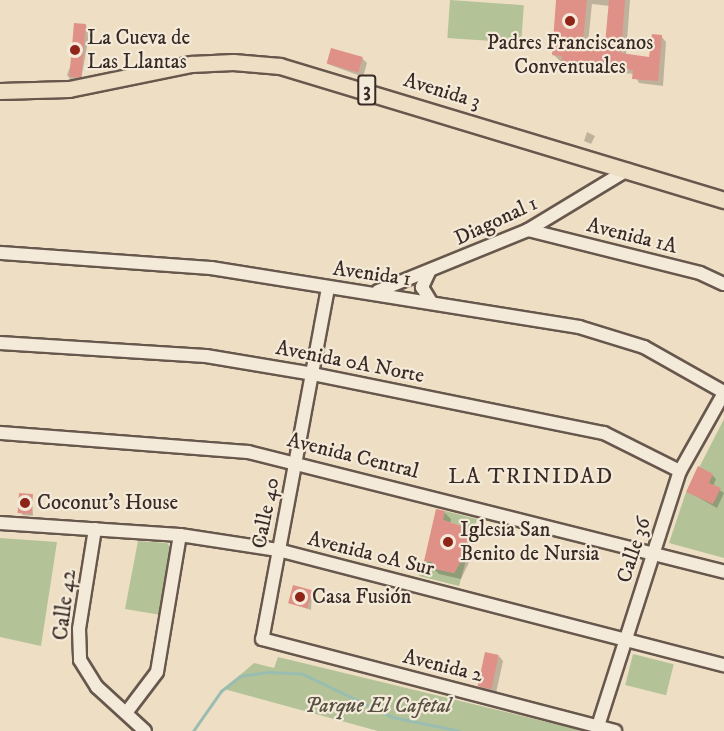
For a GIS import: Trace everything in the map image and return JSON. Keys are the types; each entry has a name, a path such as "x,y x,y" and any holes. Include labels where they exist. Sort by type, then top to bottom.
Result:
{"main road":[{"name":"Avenida 3","path":"0,91 69,88 191,64 233,62 280,66 724,200"}],"street":[{"name":"Diagonal 1","path":"374,292 429,272 528,230 627,170"},
{"path":"566,209 559,227 566,239"},
{"name":"Avenida 1A","path":"528,230 700,273 724,284"},
{"name":"Avenida 1","path":"0,253 212,268 328,288 374,292 602,332 671,360 724,393"},
{"path":"429,272 422,287 431,302"},
{"name":"Calle 40","path":"262,639 328,288"},
{"name":"Avenida 0A Norte","path":"0,343 206,356 313,374 596,431 635,446 680,471"},
{"name":"Calle 36","path":"597,728 680,471 724,393"},
{"name":"Avenida Central","path":"0,433 216,447 296,462 724,572"},
{"name":"Avenida 0A Sur","path":"0,523 180,536 278,550 724,665"},
{"name":"Calle 42","path":"95,529 79,629 80,660 86,674 145,731"},
{"path":"126,713 157,672 180,536"},
{"name":"Avenida 2","path":"262,639 615,731"}],"green space":[{"path":"450,0 524,5 521,43 447,38"},
{"path":"724,419 724,558 669,543 685,495"},
{"path":"445,511 477,519 459,586 419,576 424,561 432,562 431,568 454,573 467,551 465,527 443,520"},
{"path":"0,538 57,542 41,646 0,637"},
{"path":"138,541 167,543 171,548 161,615 125,609"},
{"path":"633,654 674,664 666,695 625,685"},
{"name":"Parque El Cafetal","path":"278,657 581,731 378,731 224,689 254,663 274,668"}],"building":[{"path":"556,0 587,0 583,41 605,44 609,0 625,0 621,53 649,57 652,34 662,35 658,81 632,79 633,70 562,63 562,56 552,55"},
{"name":"La Cueva de Las Llantas","path":"74,23 86,24 81,78 69,77"},
{"path":"331,48 363,57 358,72 327,63"},
{"path":"698,466 713,474 709,483 721,488 713,504 686,492"},
{"name":"Coconut's House","path":"19,493 33,494 32,514 18,513"},
{"name":"Iglesia San Benito de Nursia","path":"436,509 445,511 443,520 465,527 467,533 467,551 454,573 431,568 432,562 424,561"},
{"name":"Casa Fusión","path":"293,585 312,590 307,609 288,603"},
{"path":"485,652 499,655 491,689 478,686"}],"waterway":[{"path":"193,731 221,691 240,676 269,672 303,674 392,717 460,731"}],"place":[{"name":"Padres Franciscanos Conventuales","path":"570,21"},
{"name":"La Cueva de Las Llantas","path":"75,50"},
{"name":"Coconut's House","path":"25,503"},
{"name":"Iglesia San Benito de Nursia","path":"448,542"},
{"name":"Casa Fusión","path":"300,597"}],"district":[{"name":"LA TRINIDAD","path":"531,477"}]}
